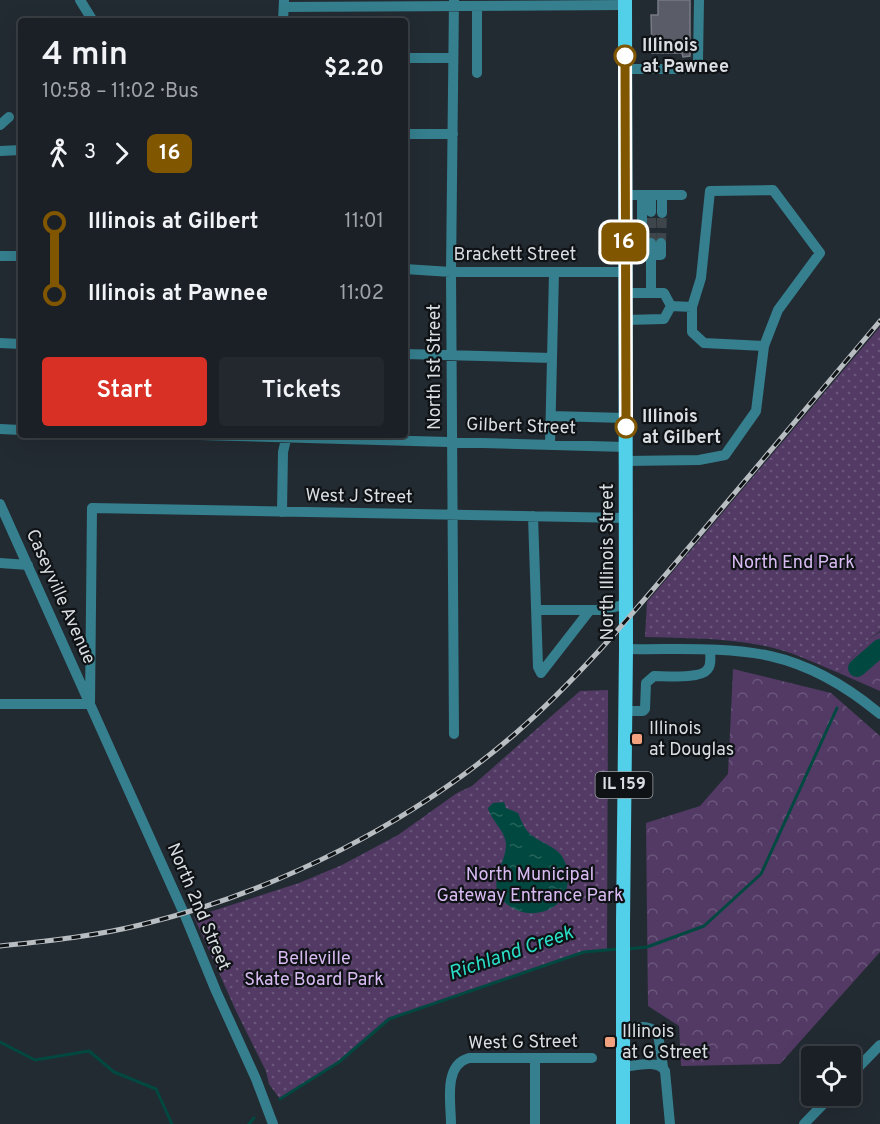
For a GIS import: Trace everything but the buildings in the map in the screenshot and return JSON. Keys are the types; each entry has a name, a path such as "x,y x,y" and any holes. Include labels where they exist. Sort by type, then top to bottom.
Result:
{"main road":[{"name":"North Illinois Street","path":"623,1124 622,922 626,649 625,2"}],"street":[{"path":"80,0 91,18"},
{"path":"625,69 689,69 696,66 699,0"},
{"path":"283,18 284,3 454,3 477,6 625,2"},
{"name":"North 1st Street","path":"454,3 451,272 454,734"},
{"path":"477,6 477,73"},
{"path":"408,58 453,58"},
{"path":"0,125 9,117"},
{"path":"408,134 453,134"},
{"path":"0,151 18,150"},
{"path":"773,190 820,253 777,310 764,346 704,342 692,332 692,307 701,278 710,191 773,190"},
{"path":"625,195 682,195"},
{"path":"651,195 656,213"},
{"path":"651,195 646,255 651,293"},
{"path":"646,255 656,243"},
{"path":"624,255 646,255"},
{"path":"0,256 18,256"},
{"name":"Brackett Street","path":"408,269 451,272 625,272"},
{"path":"550,444 554,272"},
{"path":"625,294 664,293 671,306"},
{"path":"671,306 692,307"},
{"path":"625,320 664,319 671,306"},
{"path":"0,343 18,344"},
{"name":"Gilbert Street","path":"342,438 550,444 626,454 699,460 725,455 756,411 764,346"},
{"path":"408,354 552,358"},
{"path":"550,416 626,418"},
{"path":"0,429 18,430"},
{"path":"282,512 283,452 286,438"},
{"name":"Caseyville Avenue","path":"0,504 90,704"},
{"name":"West J Street","path":"90,704 92,508 626,518"},
{"path":"533,516 538,610 538,667 542,673 590,610"},
{"path":"0,563 28,564"},
{"path":"538,610 604,610 626,604"},
{"path":"626,649 710,650 769,656 789,662 838,685 880,714"},
{"path":"625,711 645,709 646,683 654,676 700,675 707,670 710,664 710,650"},
{"path":"0,704 90,704"},
{"name":"North 2nd Street","path":"90,704 256,1078 273,1124"},
{"path":"623,1027 650,1028 658,1034 665,1071 669,1124"},
{"path":"861,1065 880,1045"},
{"name":"West G Street","path":"451,1124 452,1074 456,1065 462,1060 469,1058 592,1058"},
{"path":"535,1059 535,1124"},
{"path":"623,1067 656,1064 663,1067"},
{"path":"804,1124 821,1106"}],"green space":[{"name":"North End Park","path":"880,327 880,631 869,639 839,673 794,654 750,643 645,637 647,602"},
{"path":"880,632 880,691 839,673 869,639"},
{"path":"733,669 831,693 880,736 880,952 780,1064 681,1066 679,1026 648,1006 646,823 700,806 728,774"},
{"path":"608,690 607,950 584,952 389,1019 339,1062 280,1099 269,1084 266,1071 194,917 299,883 342,865 398,835 457,793 472,786 580,691"}],"water":[{"path":"504,802 506,808 518,813 529,833 556,850 564,859 568,881 565,894 557,904 547,910 535,913 523,912 511,907 497,891 497,878 506,845 504,835 488,808 493,803"}],"waterway":[{"name":"Richland Creek","path":"857,668 880,648"},
{"name":"Richland Creek","path":"627,949 647,947 704,926 761,874 837,708"},
{"name":"Richland Creek","path":"280,1099 339,1062 389,1019 584,952 618,949"},
{"path":"0,1042 35,1060 89,1051 114,1072 156,1089 172,1124"},
{"name":"Richland Creek","path":"249,1124 254,1118"}],"tunnel":[{"path":"651,212 651,243"},
{"path":"661,243 662,213"}],"railway":[{"path":"0,946 108,932 194,910 244,893 341,850 388,824 476,766 540,711 609,640 880,321"}],"bus line":[{"name":"16","path":"625,56 626,427"}],"place":[{"name":"Illinois at Pawnee","path":"625,56"},
{"name":"Illinois at Gilbert","path":"626,427"},
{"name":"Illinois at Douglas","path":"637,739"},
{"name":"Illinois at G Street","path":"610,1042"}],"park label":[{"name":"North Municipal Gateway Entrance Park","path":"530,885"},
{"name":"Belleville Skate Board Park","path":"314,969"}]}
